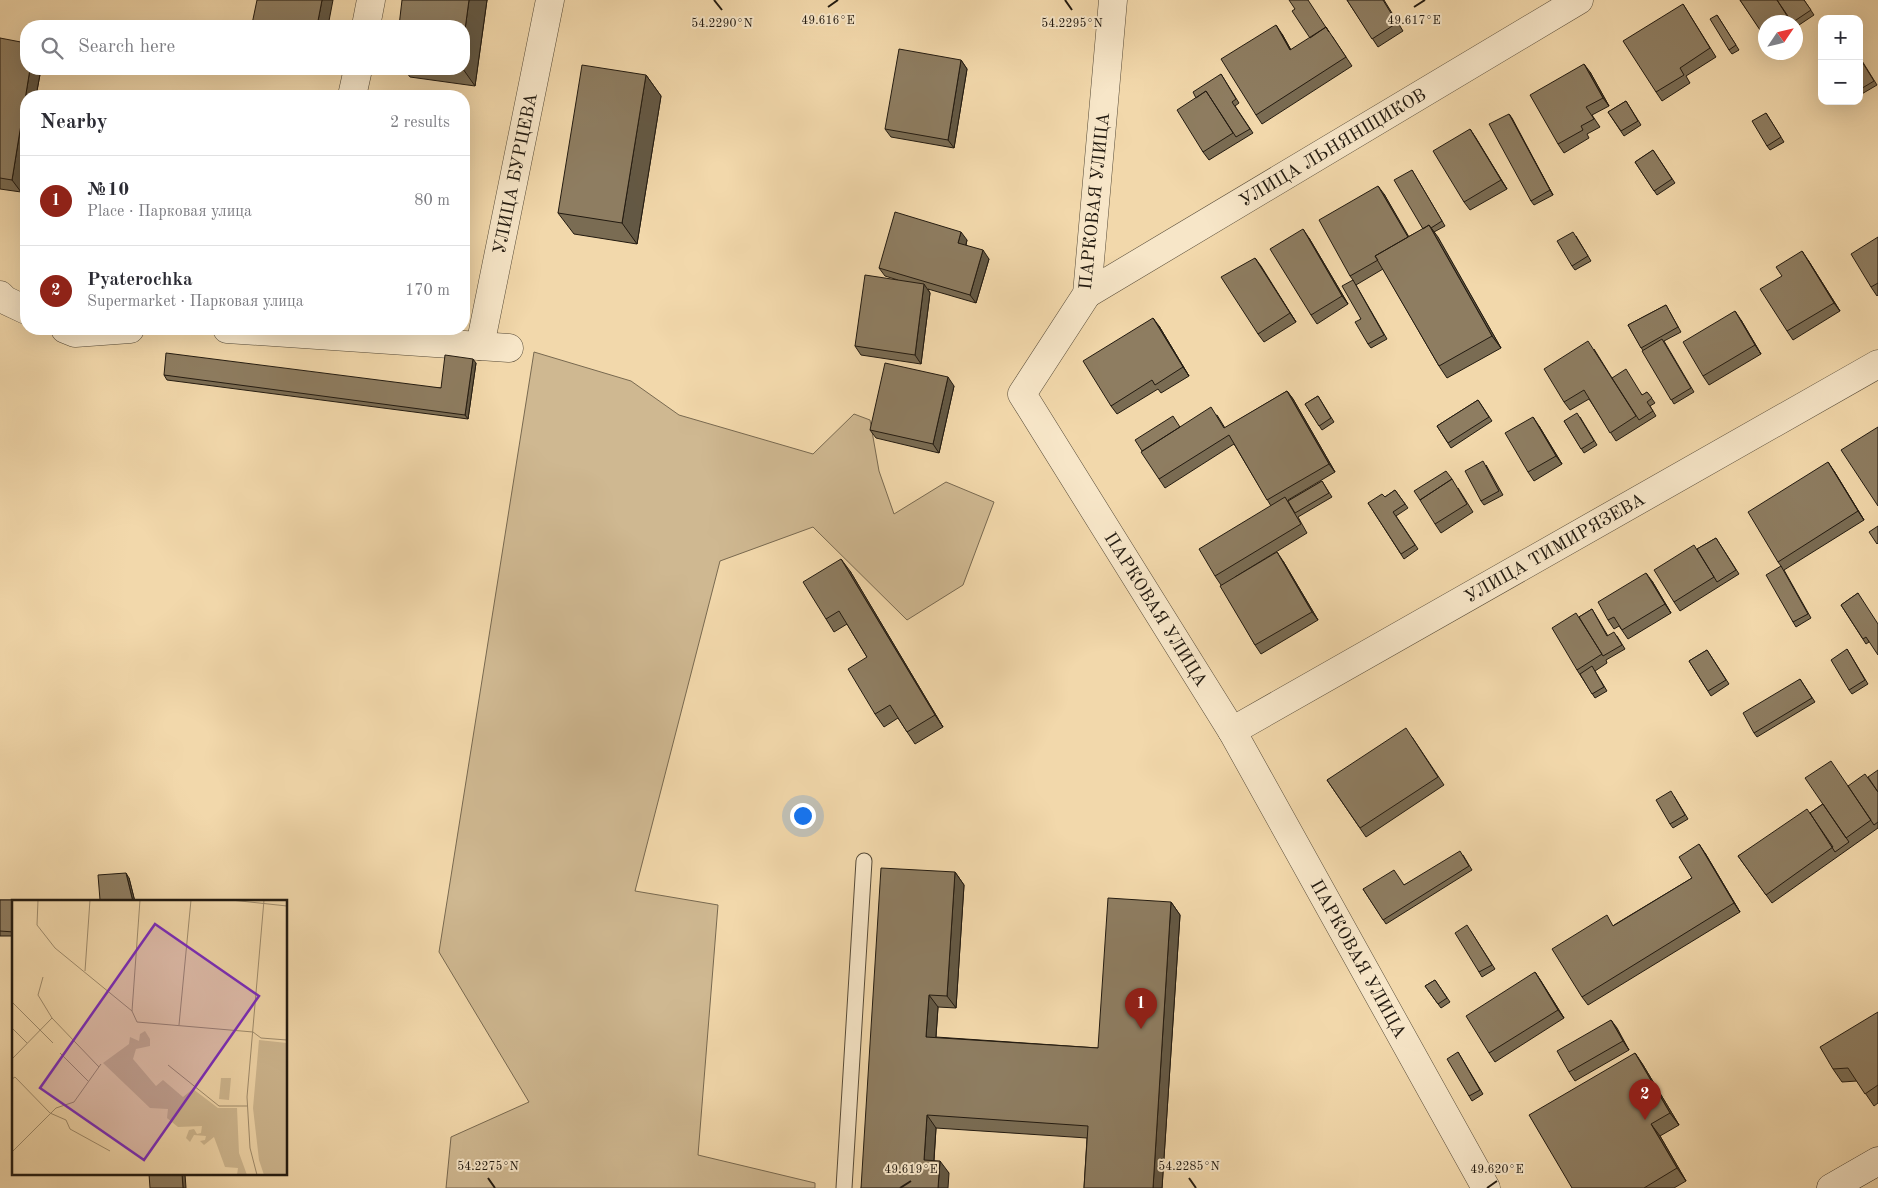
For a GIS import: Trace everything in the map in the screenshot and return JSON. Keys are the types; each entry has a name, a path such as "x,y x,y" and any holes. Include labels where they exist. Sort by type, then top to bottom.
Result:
{"street":[{"path":"367,20 370,0"},
{"name":"УЛИЦА БУРЦЕВА","path":"480,346 550,0"},
{"name":"ПАРКОВАЯ УЛИЦА","path":"1113,0 1087,294 1022,394 1232,731 1486,1188"},
{"name":"УЛИЦА ЛЬНЯНЩИКОВ","path":"1087,294 1579,0"},
{"path":"353,90 357,75"},
{"path":"0,296 20,307"},
{"path":"354,335 509,348"},
{"name":"УЛИЦА ТИМИРЯЗЕВА","path":"1232,731 1878,364"},
{"path":"1831,1188 1878,1160"}],"lane":[{"path":"844,1188 864,861"}],"shaded area":[{"path":"534,352 631,381 679,415 813,454 854,414 870,420 879,471 894,514 946,482 994,502 963,585 907,620 813,527 720,561 635,891 718,905 698,1155 815,1183 815,1188 446,1188 451,1137 529,1102 439,952"}],"building":[{"path":"257,0 322,0 318,20 253,20"},
{"path":"402,0 469,0 466,20 400,20"},
{"path":"1289,0 1308,0 1326,27 1310,38 1292,11 1295,9"},
{"path":"1347,0 1383,0 1397,23 1372,39"},
{"path":"1740,0 1777,0 1786,15 1758,15 1758,27"},
{"path":"1777,0 1804,0 1811,10 1803,15 1787,15"},
{"path":"1683,4 1710,48 1680,68 1684,75 1656,92 1623,41"},
{"path":"1717,15 1736,45 1729,50 1710,19"},
{"path":"1276,25 1290,50 1326,27 1346,57 1256,115 1221,59"},
{"path":"0,38 20,42 20,75 29,75 27,90 20,90 20,131 12,180 0,178"},
{"path":"899,49 961,60 948,140 885,129"},
{"path":"1863,63 1874,81 1863,88"},
{"path":"1584,64 1603,98 1586,107 1594,119 1581,126 1583,130 1558,144 1530,95"},
{"path":"582,65 646,75 622,223 558,213"},
{"path":"1221,74 1236,99 1232,102 1250,129 1236,137 1206,91 1196,98 1193,92"},
{"path":"1206,91 1233,133 1203,152 1177,110"},
{"path":"1626,101 1638,121 1621,131 1608,112"},
{"path":"1766,113 1781,137 1767,146 1752,121"},
{"path":"1509,114 1550,190 1531,201 1489,124"},
{"path":"1470,129 1501,180 1464,202 1433,151"},
{"path":"1653,150 1672,179 1654,191 1635,162"},
{"path":"1412,170 1442,221 1431,228 1429,225 1423,229 1394,180"},
{"path":"1378,186 1408,237 1375,256 1378,260 1350,276 1319,220"},
{"path":"895,212 961,232 958,243 983,250 970,295 879,268"},
{"path":"1429,225 1492,336 1439,366 1375,256"},
{"path":"1303,229 1342,296 1311,315 1270,249"},
{"path":"1573,232 1588,256 1572,266 1557,241"},
{"path":"1878,237 1878,283 1871,287 1851,254"},
{"path":"1802,251 1834,303 1787,331 1760,289 1782,276 1776,267"},
{"path":"1255,258 1290,313 1258,334 1221,277"},
{"path":"865,275 924,284 915,355 855,346"},
{"path":"1353,280 1384,335 1368,344 1355,322 1361,319 1342,286"},
{"path":"1666,305 1678,327 1641,348 1628,325"},
{"path":"1735,311 1755,345 1703,376 1683,342"},
{"path":"1153,318 1183,367 1155,385 1152,380 1111,406 1083,361"},
{"path":"1662,339 1691,388 1671,400 1642,351"},
{"path":"1588,341 1636,416 1610,433 1584,390 1564,402 1544,369"},
{"path":"166,353 441,388 445,355 473,359 465,415 164,375"},
{"path":"885,363 948,377 933,444 870,430"},
{"path":"1626,369 1642,395 1647,392 1652,398 1647,402 1653,411 1639,420 1612,378"},
{"path":"1287,391 1329,464 1267,500 1229,435 1159,479 1141,452 1211,407 1224,428"},
{"path":"1318,396 1331,418 1319,426 1305,404"},
{"path":"1478,400 1489,417 1448,443 1437,426"},
{"path":"1577,413 1594,441 1581,449 1564,421"},
{"path":"1173,416 1180,427 1142,451 1135,440"},
{"path":"1533,417 1556,456 1528,472 1505,433"},
{"path":"1878,427 1878,506 1841,450"},
{"path":"1483,461 1499,491 1481,501 1465,471"},
{"path":"1828,462 1858,511 1778,562 1748,512"},
{"path":"1446,471 1452,479 1420,500 1414,491"},
{"path":"1452,479 1467,504 1435,524 1420,500"},
{"path":"1322,481 1329,493 1295,513 1288,501"},
{"path":"1395,490 1405,504 1393,512 1415,545 1401,554 1368,503 1382,494 1385,497"},
{"path":"1285,497 1301,524 1215,576 1199,549"},
{"path":"1878,526 1878,543 1877,544 1869,532"},
{"path":"1716,538 1736,570 1717,582 1697,549"},
{"path":"1694,545 1714,577 1674,602 1654,570"},
{"path":"1277,552 1312,612 1255,645 1220,586"},
{"path":"841,559 935,715 907,732 890,705 875,714 848,669 867,657 839,611 826,619 803,582"},
{"path":"1781,566 1808,614 1793,622 1766,575"},
{"path":"1646,573 1665,604 1622,630 1614,617 1608,620 1598,602"},
{"path":"1858,593 1878,624 1878,655 1866,637 1863,639 1841,605"},
{"path":"1592,609 1607,636 1614,632 1622,645 1603,656 1579,617"},
{"path":"1576,613 1602,654 1577,670 1552,628"},
{"path":"1847,649 1865,680 1849,690 1831,660"},
{"path":"1707,650 1726,680 1708,691 1689,661"},
{"path":"1592,666 1604,687 1592,694 1580,674"},
{"path":"1800,679 1812,698 1754,733 1743,713"},
{"path":"1406,728 1438,777 1360,828 1327,780"},
{"path":"1831,761 1871,820 1846,838 1805,778"},
{"path":"1878,770 1878,792 1868,777"},
{"path":"1865,774 1878,792 1878,822 1874,825 1848,786"},
{"path":"1671,791 1685,815 1670,824 1656,800"},
{"path":"1823,804 1849,842 1835,852 1810,813"},
{"path":"1807,809 1833,847 1766,895 1738,856"},
{"path":"1699,844 1734,903 1582,997 1552,949 1607,915 1613,926 1692,878 1679,857"},
{"path":"1460,851 1469,866 1383,920 1363,889 1394,870 1404,885"},
{"path":"881,868 955,872 947,996 929,995 926,1037 1098,1048 1108,898 1171,902 1153,1188 1084,1188 1088,1126 927,1115 924,1160 940,1161 938,1188 861,1188"},
{"path":"126,873 133,900 100,900 98,875"},
{"path":"0,900 12,900 12,932 0,931"},
{"path":"1467,925 1492,965 1479,972 1455,933"},
{"path":"1535,972 1558,1010 1489,1053 1466,1016"},
{"path":"1435,980 1447,998 1438,1004 1425,986"},
{"path":"1878,1012 1878,1085 1865,1094 1848,1068 1833,1069 1820,1047"},
{"path":"1611,1020 1623,1041 1569,1072 1557,1051"},
{"path":"1458,1052 1480,1090 1469,1096 1447,1059"},
{"path":"1635,1053 1670,1113 1651,1124 1677,1168 1644,1188 1572,1188 1529,1115"},
{"path":"149,1176 182,1176 183,1188 150,1188"}],"place":[{"name":"№10","path":"1141,1029"},
{"name":"Pyaterochka","path":"1645,1120"}]}
